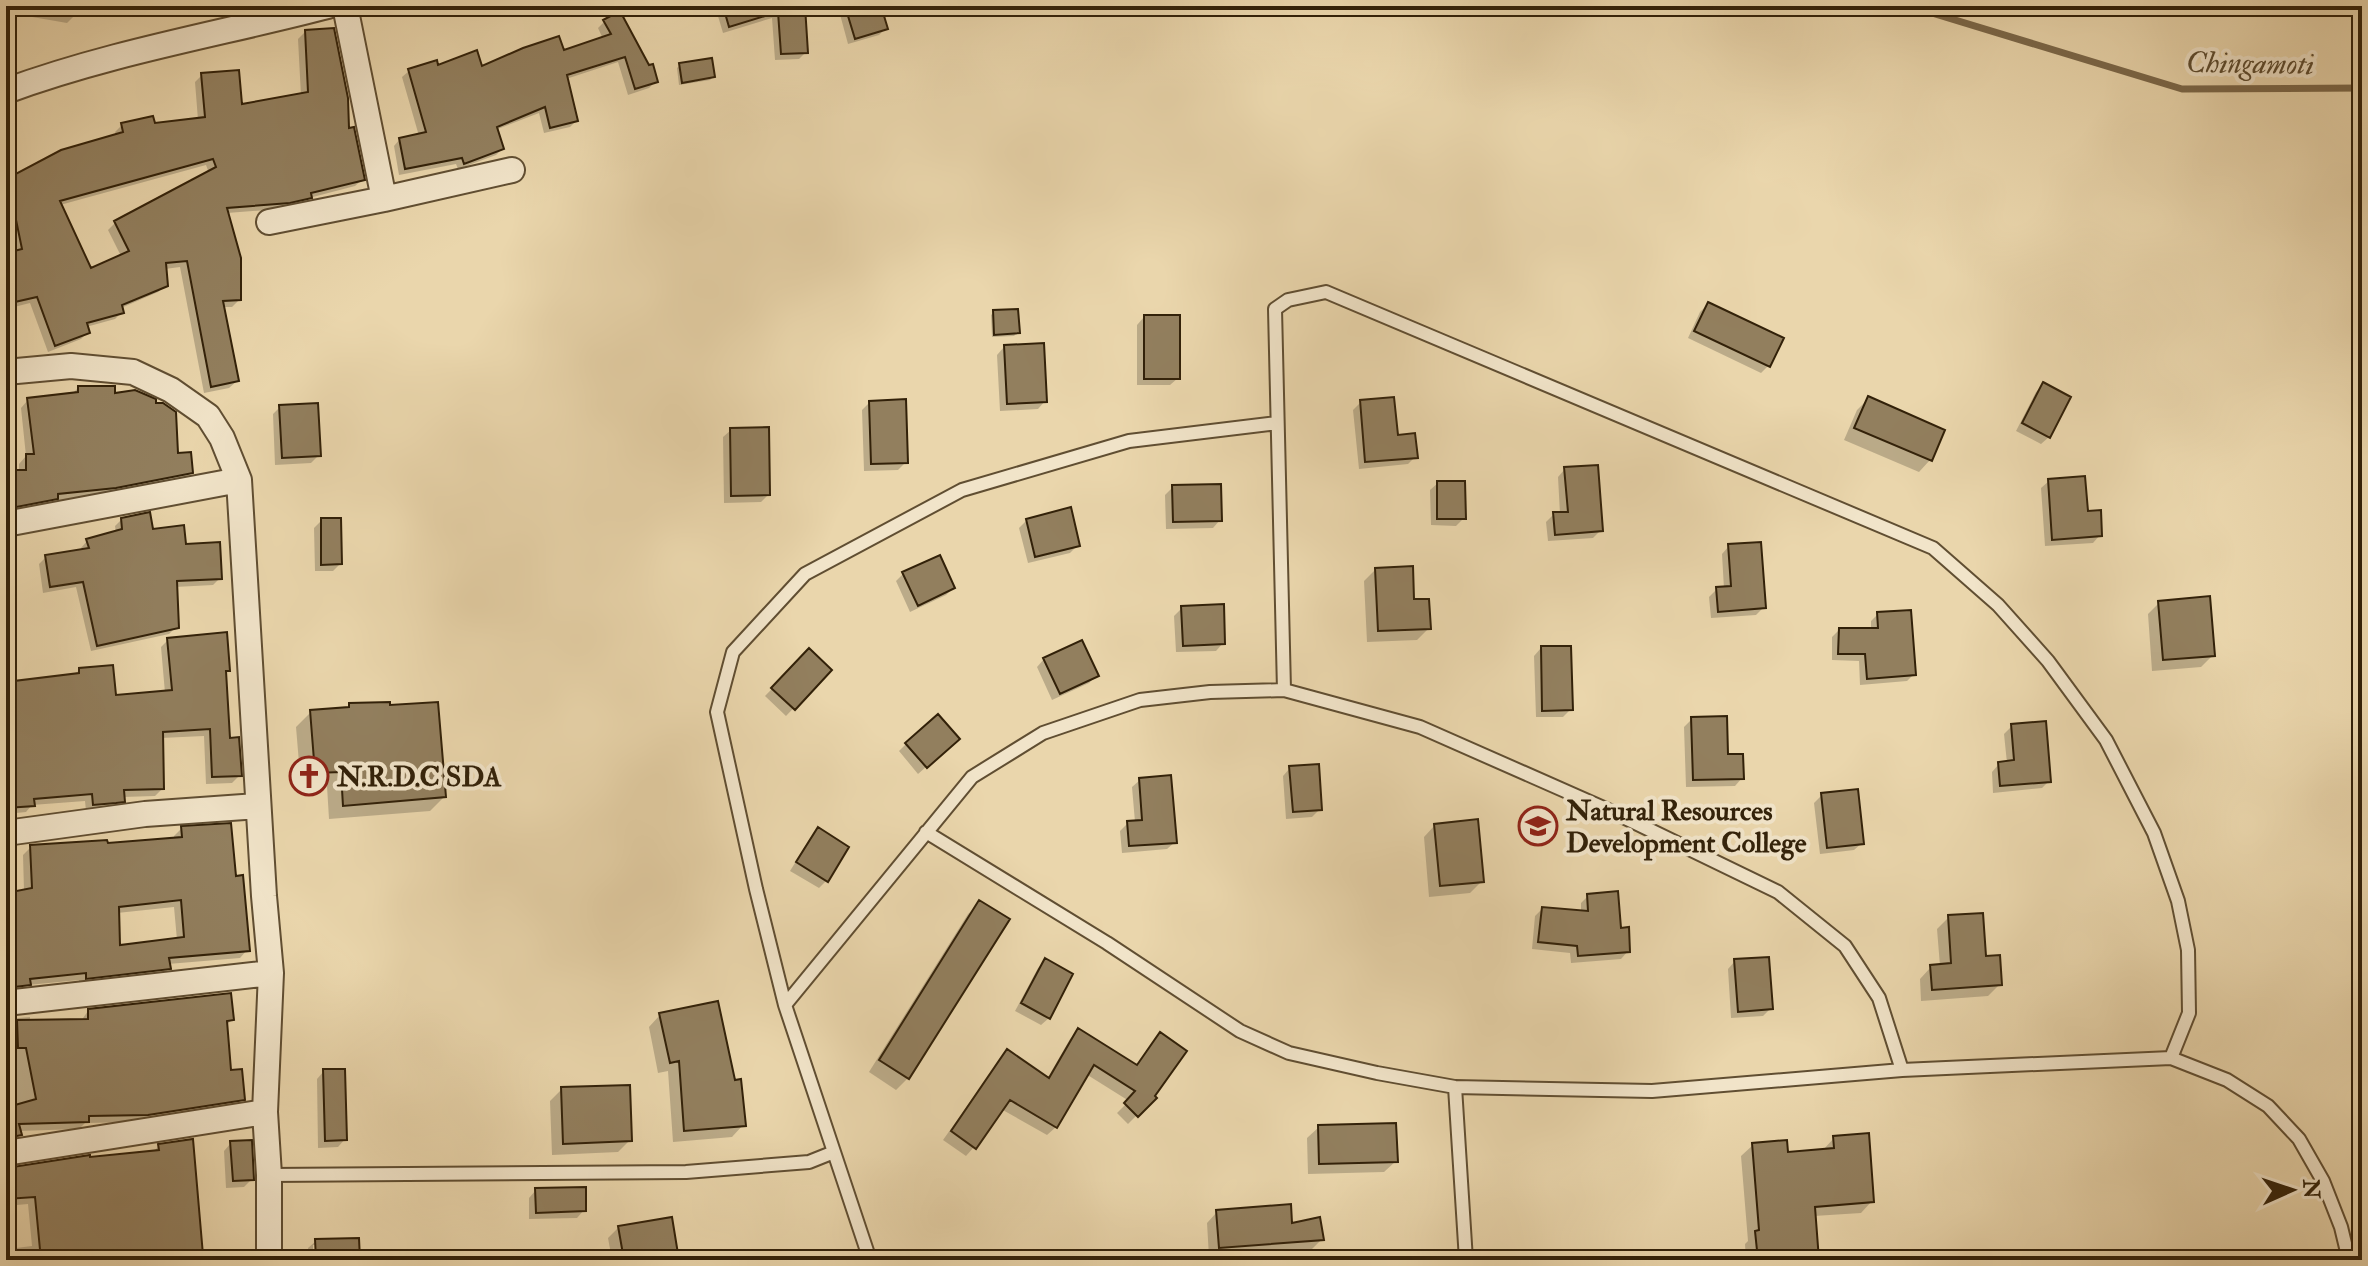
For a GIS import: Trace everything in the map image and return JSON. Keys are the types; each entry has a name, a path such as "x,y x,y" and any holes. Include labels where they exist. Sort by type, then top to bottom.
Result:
{"street":[{"path":"6,91 51,74 142,48 328,6"},
{"path":"345,6 384,199"},
{"path":"269,222 512,170"},
{"path":"6,372 71,366 133,372 171,390 208,416 222,438 239,480 271,973 265,1112 269,1260"},
{"path":"6,524 239,480"},
{"path":"6,833 145,814 258,806"},
{"path":"6,1003 271,973"},
{"path":"6,1153 265,1112"}],"lane":[{"path":"1284,690 1275,309 1288,300 1326,292 1933,548 1998,605 2048,661 2106,740 2154,833 2178,901 2188,950 2189,1013 2171,1058"},
{"path":"870,1260 785,1005 756,889 717,712 733,652 805,574 962,490 1129,441 1277,423"},
{"path":"785,1005 972,777 1043,733 1140,700 1210,692 1284,690 1420,727 1615,813 1778,892 1845,946 1879,998 1902,1070"},
{"path":"926,832 1107,943 1240,1031 1289,1053 1377,1073 1455,1087 1652,1091 1902,1070 2171,1058 2227,1080 2268,1106 2299,1139 2323,1181 2341,1227 2349,1260"},
{"path":"1455,1087 1466,1260"},
{"path":"269,1175 686,1172 809,1162 834,1152"}],"building":[{"path":"723,6 805,6 808,53 781,54 778,12 729,27"},
{"path":"845,6 881,6 888,29 855,39"},
{"path":"620,11 649,65 653,64 658,82 635,89 625,57 567,75 578,121 550,128 545,107 497,127 504,149 464,164 462,158 405,169 399,138 426,132 408,69 437,60 438,65 477,50 482,66 559,36 564,50 611,34 603,20"},
{"path":"334,28 348,98 349,128 354,127 365,180 311,193 312,198 290,203 227,208 241,258 241,300 223,301 239,381 211,387 187,261 166,263 168,286 122,305 124,313 87,323 90,333 55,346 37,297 6,304 6,253 22,249 14,210 6,213 6,179 61,150 123,132 121,123 153,116 155,123 205,117 201,73 239,70 242,104 308,92 305,30","holes":["213,159 216,167 114,221 129,251 91,268 60,201"]},
{"path":"712,58 715,77 682,83 679,63"},
{"path":"1708,302 1784,338 1770,367 1694,331"},
{"path":"1018,309 1020,333 994,335 993,310"},
{"path":"1144,315 1180,315 1180,379 1144,379"},
{"path":"1044,343 1047,402 1007,404 1004,345"},
{"path":"2043,382 2071,397 2050,438 2022,423"},
{"path":"78,386 115,386 115,393 135,390 176,412 178,453 191,452 193,473 116,488 58,494 58,499 6,509 6,470 26,470 26,454 34,454 27,398 78,392"},
{"path":"1868,396 1945,430 1932,461 1854,428"},
{"path":"1394,397 1398,435 1415,433 1418,458 1365,462 1360,400"},
{"path":"906,399 908,463 871,464 869,401"},
{"path":"318,403 321,456 282,458 279,405"},
{"path":"769,427 770,495 731,496 730,428"},
{"path":"1598,465 1603,531 1555,535 1553,512 1568,512 1564,467"},
{"path":"2085,476 2088,511 2101,510 2102,536 2052,540 2048,479"},
{"path":"1437,481 1465,481 1466,519 1437,519"},
{"path":"1221,484 1222,521 1173,522 1172,485"},
{"path":"1071,507 1080,546 1035,557 1026,519"},
{"path":"150,512 153,529 184,525 186,544 220,542 222,579 177,581 179,628 97,646 83,582 50,587 45,555 89,548 86,539 122,529 121,518"},
{"path":"321,518 341,518 342,564 321,565"},
{"path":"1761,542 1766,608 1718,612 1716,587 1731,586 1728,544"},
{"path":"940,555 955,588 918,606 902,572"},
{"path":"1413,566 1414,599 1429,599 1431,629 1378,631 1375,568"},
{"path":"2210,596 2215,656 2163,660 2158,601"},
{"path":"1224,604 1225,644 1183,646 1181,606"},
{"path":"1911,610 1916,675 1867,679 1865,654 1838,654 1839,628 1878,628 1877,612"},
{"path":"227,632 230,738 239,737 242,776 212,777 210,729 163,732 164,789 124,790 125,802 93,805 92,794 34,799 35,806 6,808 6,682 79,673 79,668 113,665 116,695 172,690 167,638"},
{"path":"1082,640 1099,676 1060,694 1043,658"},
{"path":"1541,646 1571,646 1573,710 1542,711"},
{"path":"809,648 832,670 795,710 771,688"},
{"path":"390,702 390,705 438,702 446,797 343,806 341,772 315,773 310,710 349,707 349,703"},
{"path":"938,714 960,739 927,768 905,743"},
{"path":"1727,716 1728,754 1743,754 1744,779 1693,780 1691,717"},
{"path":"2046,721 2051,782 2000,786 1998,762 2014,760 2011,724"},
{"path":"1319,764 1322,810 1293,812 1289,766"},
{"path":"1171,775 1177,843 1129,846 1127,821 1142,820 1139,778"},
{"path":"1858,789 1864,844 1827,848 1821,793"},
{"path":"1478,819 1484,882 1440,886 1434,824"},
{"path":"231,823 236,876 243,875 250,951 169,958 171,969 86,979 86,973 30,979 31,985 6,988 6,893 32,888 30,845 182,837 181,826","holes":["181,900 184,937 120,945 119,907"]},
{"path":"818,827 849,847 828,882 796,862"},
{"path":"1618,891 1621,928 1629,927 1630,952 1578,956 1577,946 1538,942 1542,907 1588,911 1587,894"},
{"path":"979,900 1010,919 909,1079 879,1060"},
{"path":"1983,913 1986,956 2000,955 2002,985 1932,990 1930,965 1951,963 1948,915"},
{"path":"1769,957 1773,1009 1738,1012 1734,959"},
{"path":"1045,958 1073,974 1050,1019 1021,1003"},
{"path":"231,993 234,1020 227,1021 231,1070 242,1069 245,1100 148,1115 89,1116 89,1122 19,1124 22,1135 6,1138 6,1101 14,1100 15,1105 36,1099 26,1048 18,1048 17,1020 88,1019 88,1009"},
{"path":"718,1001 735,1080 741,1079 746,1126 684,1131 679,1061 670,1063 659,1013"},
{"path":"1078,1028 1137,1065 1160,1032 1187,1051 1155,1096 1157,1098 1138,1117 1124,1103 1135,1091 1094,1065 1057,1128 1010,1100 976,1149 951,1131 1007,1049 1049,1078"},
{"path":"323,1069 345,1069 347,1140 325,1141"},
{"path":"630,1085 632,1141 563,1144 561,1087"},
{"path":"1396,1123 1398,1162 1319,1164 1318,1125"},
{"path":"1869,1133 1874,1202 1815,1207 1819,1260 1758,1260 1755,1231 1759,1230 1752,1143 1787,1140 1788,1152 1834,1148 1833,1136"},
{"path":"193,1139 203,1255 190,1256 190,1260 41,1260 35,1197 6,1199 6,1168 90,1155 159,1150 158,1144"},
{"path":"252,1140 254,1180 233,1181 230,1141"},
{"path":"586,1187 586,1211 536,1213 535,1188"},
{"path":"1291,1204 1292,1223 1320,1217 1324,1240 1219,1248 1216,1210"},
{"path":"672,1217 679,1260 624,1260 618,1226"},
{"path":"359,1238 360,1260 316,1260 315,1239"}],"waterway":[{"name":"Chingamoti","path":"1909,6 2182,89 2362,88"}],"place":[{"name":"N.R.D.C SDA","path":"309,776"},
{"name":"Natural Resources Development College","path":"1538,826"}]}
